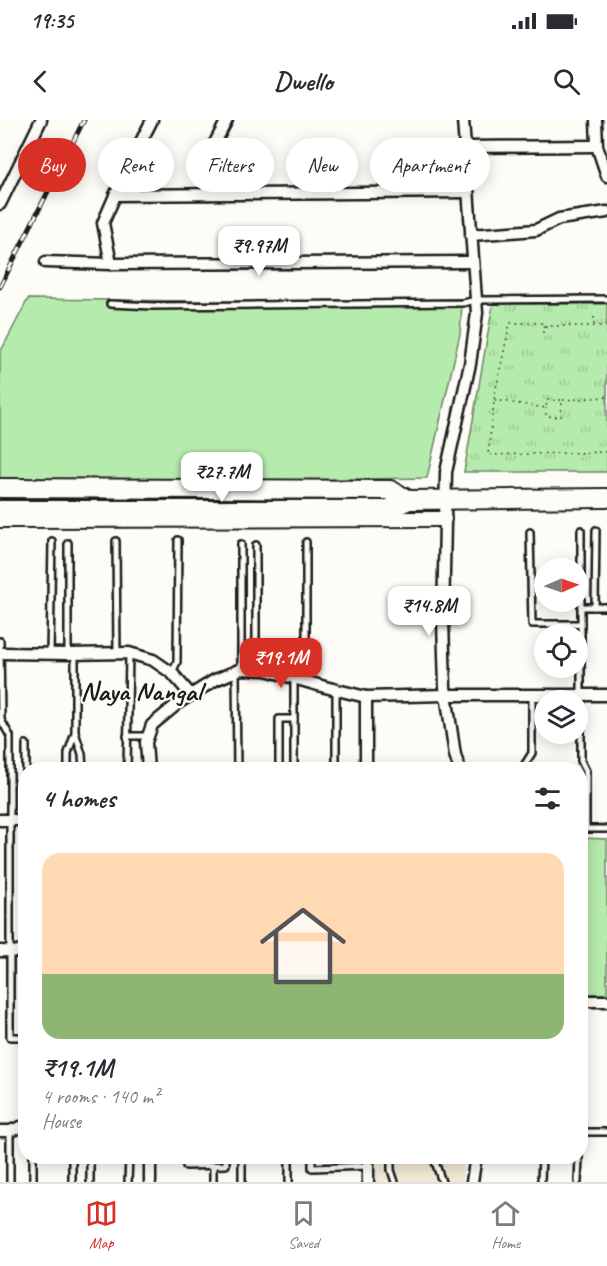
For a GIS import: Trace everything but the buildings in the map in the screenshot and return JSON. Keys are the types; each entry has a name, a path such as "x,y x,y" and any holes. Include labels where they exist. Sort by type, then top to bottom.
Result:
{"highway":[{"path":"0,488 390,490 409,500"},
{"path":"0,510 375,514 409,500 607,498"}],"street":[{"path":"0,204 41,120"},
{"path":"111,264 104,223 124,175 152,120"},
{"path":"208,194 208,156 227,120"},
{"path":"463,120 464,138"},
{"path":"596,120 597,146 607,174"},
{"path":"490,147 597,146"},
{"path":"115,195 468,192 477,313 470,364 446,472 444,519 443,621 446,695 457,762"},
{"path":"471,235 536,230 559,219 607,212"},
{"path":"46,262 111,264 473,262"},
{"path":"0,482 366,482 384,490"},
{"path":"0,520 375,514 444,519"},
{"path":"0,653 129,653 153,660 172,673 191,695"},
{"path":"147,762 146,742 152,725 181,701 215,680 239,670 266,670 366,697 532,695"},
{"path":"588,695 607,695"},
{"path":"366,697 366,762"},
{"path":"588,1000 607,1001"},
{"path":"150,1164 150,1182"},
{"path":"368,1164 368,1182"},
{"path":"472,1182 475,1164"}],"lane":[{"path":"110,304 153,306 463,303 476,300 607,299"},
{"path":"581,530 581,558"},
{"path":"595,607 596,530"},
{"path":"530,532 532,624 534,624"},
{"path":"172,673 177,662 178,540"},
{"path":"50,654 52,541"},
{"path":"116,541 117,654"},
{"path":"306,542 306,682"},
{"path":"68,543 75,732 82,753 82,762"},
{"path":"237,762 241,544"},
{"path":"256,544 256,670"},
{"path":"588,608 607,607"},
{"path":"581,612 581,624"},
{"path":"0,641 1,720 10,736 4,820 5,951 10,1037 18,1037"},
{"path":"127,762 129,653"},
{"path":"294,678 294,762"},
{"path":"336,690 336,762"},
{"path":"526,762 532,753 532,695"},
{"path":"279,762 279,719 294,719"},
{"path":"68,762 68,753 75,732"},
{"path":"128,736 148,736"},
{"path":"26,744 26,762"},
{"path":"581,744 582,762"},
{"path":"588,829 607,829"},
{"path":"5,1131 10,1182"},
{"path":"588,1132 607,1132"},
{"path":"33,1164 33,1182"},
{"path":"72,1164 72,1182"},
{"path":"90,1164 90,1182"},
{"path":"128,1182 129,1164"},
{"path":"186,1164 186,1166 226,1164"},
{"path":"242,1164 242,1182"},
{"path":"289,1164 289,1182"},
{"path":"312,1164 312,1168 344,1164"},
{"path":"391,1164 395,1182"},
{"path":"436,1164 442,1182"},
{"path":"541,1182 542,1164"},
{"path":"578,1182 579,1164"},
{"path":"213,1166 213,1182"}],"path":[{"path":"594,317 594,326"},
{"path":"607,326 544,326 544,323 510,322 494,400 488,455 607,452"},
{"path":"543,333 544,326"},
{"path":"562,400 561,417 546,416 547,400 607,397"},
{"path":"494,400 546,408"}],"shaded area":[{"path":"376,1164 463,1164 463,1182 376,1182"}],"green space":[{"path":"28,299 462,304 460,334 427,478 0,484 0,353"},
{"path":"493,304 607,304 607,472 464,472"},
{"path":"588,838 607,839 607,994 588,994"}],"railway":[{"path":"0,287 84,120"}],"district":[{"name":"Naya Nangal","path":"141,691"}]}
